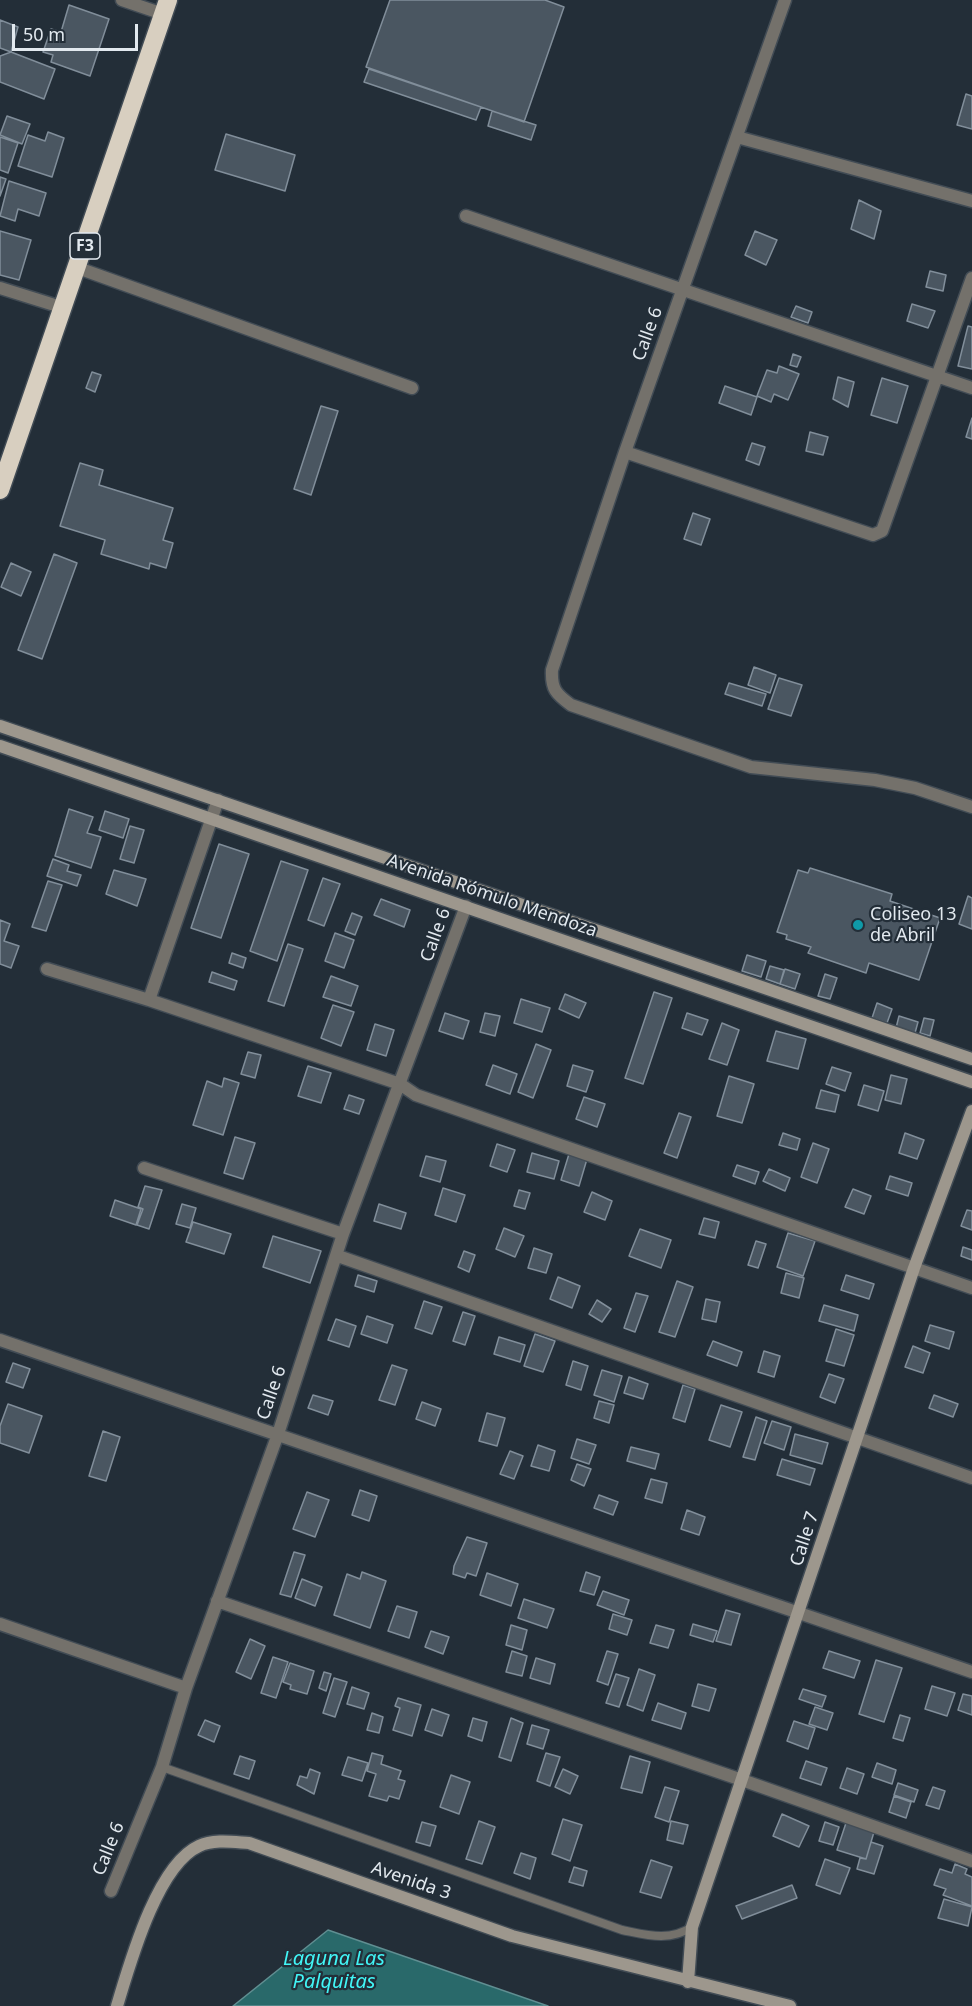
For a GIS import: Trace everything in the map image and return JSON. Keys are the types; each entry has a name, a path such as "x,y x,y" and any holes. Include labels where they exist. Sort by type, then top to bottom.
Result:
{"highway":[{"name":"F3","path":"0,490 78,268 165,7"}],"street":[{"path":"122,0 165,7"},
{"name":"Calle 6","path":"785,0 625,452 552,670 552,682 555,693 572,705 751,766 875,780 915,788 972,807"},
{"path":"737,137 972,201"},
{"path":"466,216 972,388"},
{"path":"78,268 412,388"},
{"path":"625,452 873,535 882,531 972,278"},
{"path":"0,288 64,308"},
{"name":"Avenida Rómulo Mendoza","path":"0,726 972,1059"},
{"name":"Avenida Rómulo Mendoza","path":"0,746 214,818 972,1082"},
{"path":"149,1000 214,818 218,800"},
{"name":"Calle 6","path":"111,1891 162,1767 186,1688 278,1434 338,1256 343,1234 466,906"},
{"path":"47,969 149,1000 400,1084 416,1095 972,1288"},
{"name":"Calle 7","path":"688,1982 692,1927 800,1613 914,1268 972,1111"},
{"path":"144,1168 343,1234"},
{"path":"338,1256 972,1478"},
{"path":"0,1340 972,1672"},
{"path":"217,1601 972,1861"},
{"path":"0,1624 186,1688"},
{"name":"Avenida 3","path":"117,2006 144,1926 172,1868 185,1854 201,1845 222,1841 249,1843 512,1936 790,2006"}],"lane":[{"path":"162,1767 622,1930 657,1936 678,1936 692,1927"}],"water":[{"name":"Laguna Las Palquitas","path":"328,1930 548,2006 233,2006"}],"building":[{"path":"390,0 545,0 564,7 524,122 366,67"},
{"path":"69,5 109,19 90,76 51,62 53,55 43,52 51,29 61,32"},
{"path":"0,20 18,27 11,52 0,48"},
{"path":"11,52 55,69 44,99 0,82 0,56"},
{"path":"369,69 481,107 476,120 364,82"},
{"path":"966,94 972,96 972,129 957,125"},
{"path":"492,111 536,125 531,140 488,126"},
{"path":"7,116 30,124 22,144 0,135"},
{"path":"48,132 64,138 52,177 18,166 28,135 45,141"},
{"path":"226,134 295,155 285,191 215,170"},
{"path":"0,137 18,143 8,173 0,170"},
{"path":"0,177 6,179 0,196"},
{"path":"9,181 46,193 39,216 18,209 15,221 0,216"},
{"path":"859,200 881,211 874,239 851,229"},
{"path":"0,231 31,240 19,280 0,275"},
{"path":"755,231 777,240 766,265 745,255"},
{"path":"930,271 946,275 943,291 926,287"},
{"path":"912,304 935,311 928,328 907,321"},
{"path":"796,306 812,312 808,323 791,317"},
{"path":"968,326 972,327 972,369 958,366"},
{"path":"793,354 801,357 797,367 790,365"},
{"path":"779,366 799,374 788,400 774,394 771,402 757,396 767,370 777,373"},
{"path":"92,372 101,375 95,392 86,388"},
{"path":"838,377 854,382 848,407 833,399"},
{"path":"882,378 908,386 897,423 871,415"},
{"path":"725,386 757,397 751,415 719,403"},
{"path":"321,406 338,411 311,495 294,489"},
{"path":"972,418 972,439 966,437"},
{"path":"810,432 828,437 823,455 806,451"},
{"path":"752,443 765,447 759,465 746,460"},
{"path":"80,463 103,470 99,485 173,508 163,540 173,543 166,568 150,563 149,569 101,554 105,540 60,526"},
{"path":"693,513 710,519 701,545 684,539"},
{"path":"54,554 77,563 42,659 18,650"},
{"path":"11,563 31,572 21,596 1,587"},
{"path":"754,667 776,675 770,693 748,685"},
{"path":"779,678 802,685 791,716 768,709"},
{"path":"729,683 766,694 762,706 725,694"},
{"path":"69,809 93,817 87,833 101,837 91,868 55,856"},
{"path":"105,811 129,819 123,838 99,830"},
{"path":"130,826 144,830 134,863 120,859"},
{"path":"219,844 249,854 221,938 191,928"},
{"path":"53,859 69,865 67,871 81,875 77,886 47,876"},
{"path":"281,861 308,870 277,961 250,951"},
{"name":"Coliseo 13 de Abril","path":"810,868 892,894 890,901 940,918 919,980 869,963 866,973 808,953 811,947 786,939 787,935 777,932 798,870 808,873"},
{"path":"114,870 146,879 137,906 106,894"},
{"path":"323,878 340,884 324,926 308,920"},
{"path":"48,881 62,885 46,931 32,927"},
{"path":"968,896 972,898 972,929 959,924"},
{"path":"381,899 410,910 404,927 374,915"},
{"path":"352,913 362,917 355,935 345,931"},
{"path":"0,920 10,924 4,941 19,946 11,968 0,964"},
{"path":"335,933 354,940 344,968 325,961"},
{"path":"288,944 303,949 284,1006 268,1001"},
{"path":"232,953 246,958 243,968 229,963"},
{"path":"747,955 766,961 761,977 742,971"},
{"path":"770,966 784,970 780,984 766,979"},
{"path":"785,969 800,974 795,989 780,984"},
{"path":"212,972 237,981 234,990 209,982"},
{"path":"825,974 837,978 830,999 818,996"},
{"path":"331,976 358,986 351,1006 323,997"},
{"path":"654,992 672,998 643,1084 625,1078"},
{"path":"565,994 586,1003 579,1018 559,1009"},
{"path":"521,999 550,1008 542,1032 514,1023"},
{"path":"877,1003 892,1009 887,1023 872,1018"},
{"path":"333,1005 354,1012 341,1046 321,1038"},
{"path":"445,1013 469,1021 463,1039 439,1031"},
{"path":"485,1013 500,1016 495,1036 480,1032"},
{"path":"687,1013 708,1020 702,1035 682,1028"},
{"path":"899,1016 918,1022 915,1033 896,1028"},
{"path":"924,1018 934,1020 930,1036 920,1033"},
{"path":"722,1023 739,1030 727,1065 709,1059"},
{"path":"375,1024 394,1030 386,1056 367,1050"},
{"path":"776,1031 806,1039 798,1069 767,1061"},
{"path":"536,1044 551,1050 533,1098 518,1092"},
{"path":"248,1052 261,1055 255,1078 241,1074"},
{"path":"493,1065 517,1074 510,1094 486,1085"},
{"path":"573,1065 593,1071 586,1092 567,1086"},
{"path":"308,1066 331,1073 321,1103 298,1096"},
{"path":"832,1067 851,1073 845,1091 826,1084"},
{"path":"891,1075 907,1079 901,1104 885,1100"},
{"path":"729,1076 754,1084 742,1123 717,1116"},
{"path":"224,1078 239,1083 223,1135 193,1125 207,1081 222,1087"},
{"path":"864,1085 884,1091 878,1111 858,1105"},
{"path":"821,1090 839,1095 835,1112 816,1108"},
{"path":"349,1095 364,1100 359,1114 344,1109"},
{"path":"584,1097 605,1104 597,1127 576,1119"},
{"path":"679,1113 691,1117 677,1158 664,1153"},
{"path":"783,1133 800,1139 797,1150 779,1145"},
{"path":"905,1133 924,1140 917,1159 899,1153"},
{"path":"235,1137 255,1143 243,1179 224,1173"},
{"path":"813,1143 829,1149 817,1183 801,1177"},
{"path":"497,1144 515,1150 507,1172 490,1166"},
{"path":"532,1153 559,1161 554,1179 527,1172"},
{"path":"569,1154 587,1159 579,1186 561,1180"},
{"path":"426,1156 446,1161 440,1182 420,1176"},
{"path":"737,1165 759,1172 755,1184 733,1176"},
{"path":"769,1169 790,1178 785,1191 763,1181"},
{"path":"890,1176 912,1183 908,1196 886,1189"},
{"path":"145,1186 162,1190 149,1229 137,1225 143,1209 138,1207"},
{"path":"443,1188 465,1195 456,1222 435,1215"},
{"path":"853,1189 871,1196 864,1214 845,1207"},
{"path":"519,1190 530,1193 525,1209 514,1206"},
{"path":"592,1192 612,1201 605,1220 584,1212"},
{"path":"115,1200 141,1209 136,1225 110,1216"},
{"path":"182,1204 196,1208 190,1228 176,1224"},
{"path":"379,1204 406,1213 401,1229 374,1221"},
{"path":"967,1210 972,1211 972,1230 961,1226"},
{"path":"704,1218 719,1222 715,1238 699,1234"},
{"path":"193,1222 231,1234 224,1254 186,1242"},
{"path":"504,1228 524,1236 515,1257 496,1249"},
{"path":"640,1229 671,1240 661,1268 629,1256"},
{"path":"788,1233 815,1241 803,1276 777,1267"},
{"path":"273,1236 321,1251 310,1283 263,1267"},
{"path":"756,1241 766,1244 758,1268 748,1265"},
{"path":"963,1247 972,1250 972,1260 961,1256"},
{"path":"534,1248 552,1254 546,1273 528,1268"},
{"path":"464,1251 475,1255 469,1272 458,1267"},
{"path":"786,1273 804,1278 799,1298 781,1293"},
{"path":"358,1275 377,1281 374,1292 355,1286"},
{"path":"846,1275 874,1284 869,1299 841,1290"},
{"path":"558,1277 580,1286 572,1308 550,1299"},
{"path":"677,1281 693,1287 675,1337 659,1332"},
{"path":"636,1293 648,1296 635,1332 624,1328"},
{"path":"706,1299 720,1302 716,1322 702,1319"},
{"path":"597,1300 611,1309 602,1322 589,1314"},
{"path":"424,1301 442,1307 432,1334 415,1328"},
{"path":"824,1305 858,1315 854,1331 819,1321"},
{"path":"463,1312 475,1316 465,1345 453,1341"},
{"path":"367,1316 393,1325 387,1343 361,1334"},
{"path":"336,1319 356,1326 349,1347 328,1340"},
{"path":"930,1325 954,1332 949,1349 925,1341"},
{"path":"836,1329 854,1335 844,1366 826,1361"},
{"path":"535,1334 555,1341 543,1372 524,1366"},
{"path":"499,1337 525,1345 520,1362 494,1354"},
{"path":"713,1341 742,1352 737,1366 707,1355"},
{"path":"913,1346 930,1353 923,1373 905,1367"},
{"path":"764,1351 780,1356 774,1377 758,1372"},
{"path":"573,1361 588,1366 581,1390 566,1385"},
{"path":"13,1363 30,1369 23,1388 6,1382"},
{"path":"392,1365 407,1370 395,1405 379,1400"},
{"path":"602,1370 622,1376 614,1402 594,1395"},
{"path":"829,1374 844,1379 835,1403 820,1397"},
{"path":"629,1377 648,1384 643,1399 624,1393"},
{"path":"683,1385 695,1389 685,1422 673,1418"},
{"path":"313,1395 333,1401 328,1415 308,1408"},
{"path":"934,1395 958,1404 953,1417 929,1408"},
{"path":"599,1401 614,1405 609,1423 594,1418"},
{"path":"422,1402 441,1409 435,1426 416,1419"},
{"path":"8,1404 42,1416 29,1453 0,1443 0,1426"},
{"path":"721,1405 742,1412 730,1447 709,1440"},
{"path":"487,1413 505,1418 497,1446 479,1441"},
{"path":"756,1417 767,1421 755,1460 743,1457"},
{"path":"772,1421 791,1427 784,1450 764,1443"},
{"path":"103,1431 120,1437 106,1481 89,1476"},
{"path":"795,1434 828,1443 822,1464 790,1455"},
{"path":"577,1439 596,1445 589,1464 571,1458"},
{"path":"538,1445 555,1451 549,1471 531,1466"},
{"path":"631,1447 659,1454 655,1469 627,1461"},
{"path":"510,1451 523,1456 514,1479 500,1474"},
{"path":"782,1459 815,1469 810,1485 777,1475"},
{"path":"577,1464 591,1469 584,1486 571,1480"},
{"path":"651,1479 667,1483 662,1503 645,1498"},
{"path":"360,1490 377,1496 369,1521 352,1515"},
{"path":"307,1492 329,1500 315,1537 293,1529"},
{"path":"599,1495 618,1502 613,1515 594,1508"},
{"path":"687,1510 705,1517 699,1535 681,1529"},
{"path":"467,1537 487,1543 476,1576 467,1573 465,1578 453,1574 454,1566"},
{"path":"294,1552 305,1555 291,1597 280,1594"},
{"path":"362,1572 386,1581 370,1628 334,1615 347,1574 360,1579"},
{"path":"586,1572 600,1577 594,1595 580,1591"},
{"path":"487,1573 518,1584 511,1606 480,1595"},
{"path":"302,1579 322,1587 315,1606 295,1598"},
{"path":"603,1591 629,1600 624,1615 597,1605"},
{"path":"524,1599 554,1609 547,1628 518,1618"},
{"path":"397,1606 417,1612 409,1638 388,1631"},
{"path":"726,1610 740,1614 731,1645 716,1641"},
{"path":"613,1614 632,1620 627,1635 609,1629"},
{"path":"693,1624 717,1631 713,1642 690,1635"},
{"path":"511,1625 527,1630 522,1650 506,1645"},
{"path":"656,1625 674,1630 668,1648 650,1643"},
{"path":"431,1631 449,1637 443,1654 425,1647"},
{"path":"250,1639 265,1646 251,1679 236,1672"},
{"path":"512,1651 527,1656 522,1676 506,1672"},
{"path":"607,1651 618,1654 608,1685 597,1681"},
{"path":"829,1651 860,1661 854,1678 823,1668"},
{"path":"273,1657 288,1662 276,1698 261,1693"},
{"path":"536,1658 555,1664 550,1684 530,1678"},
{"path":"876,1660 902,1668 884,1722 859,1714"},
{"path":"290,1663 314,1671 307,1694 290,1689 291,1685 283,1682"},
{"path":"639,1669 655,1675 643,1711 627,1705"},
{"path":"324,1672 331,1674 326,1691 319,1688"},
{"path":"616,1674 629,1678 619,1707 606,1703"},
{"path":"334,1678 347,1682 335,1717 323,1713"},
{"path":"698,1684 716,1689 709,1711 692,1706"},
{"path":"932,1686 955,1693 947,1716 925,1709"},
{"path":"352,1687 369,1693 364,1709 347,1704"},
{"path":"803,1689 826,1696 822,1707 799,1699"},
{"path":"963,1694 972,1696 972,1715 958,1710"},
{"path":"398,1698 421,1705 412,1736 393,1730 400,1708 395,1706"},
{"path":"658,1703 686,1713 681,1729 652,1720"},
{"path":"815,1707 833,1713 827,1730 809,1724"},
{"path":"432,1709 449,1715 442,1736 425,1730"},
{"path":"372,1713 383,1717 379,1733 367,1730"},
{"path":"900,1715 910,1718 903,1741 893,1738"},
{"path":"473,1718 487,1722 482,1741 468,1736"},
{"path":"511,1718 523,1723 511,1761 499,1757"},
{"path":"205,1720 220,1726 214,1742 198,1735"},
{"path":"794,1721 815,1728 808,1749 787,1741"},
{"path":"532,1725 549,1730 543,1749 527,1744"},
{"path":"372,1753 383,1756 381,1764 401,1771 398,1779 405,1781 399,1799 389,1796 387,1801 369,1796 376,1774 367,1771"},
{"path":"546,1753 560,1757 550,1786 537,1781"},
{"path":"240,1756 255,1761 249,1779 234,1774"},
{"path":"630,1756 650,1762 642,1793 621,1788"},
{"path":"348,1757 368,1763 362,1781 342,1775"},
{"path":"806,1761 827,1768 821,1785 800,1778"},
{"path":"877,1763 896,1770 892,1784 872,1777"},
{"path":"847,1768 864,1774 857,1794 840,1788"},
{"path":"310,1769 320,1773 314,1794 297,1785 300,1776 307,1778"},
{"path":"563,1769 578,1776 570,1794 555,1787"},
{"path":"451,1775 470,1782 459,1814 440,1807"},
{"path":"898,1783 918,1790 914,1802 894,1795"},
{"path":"665,1787 679,1791 669,1822 655,1817"},
{"path":"933,1787 945,1791 939,1809 926,1805"},
{"path":"894,1796 911,1802 906,1818 889,1812"},
{"path":"782,1814 809,1826 799,1847 773,1836"},
{"path":"563,1819 582,1825 570,1861 552,1854"},
{"path":"479,1821 495,1827 482,1864 466,1859"},
{"path":"671,1821 688,1825 683,1844 667,1840"},
{"path":"422,1822 436,1826 430,1846 416,1842"},
{"path":"825,1822 839,1827 833,1845 819,1841"},
{"path":"846,1823 874,1832 866,1859 837,1850"},
{"path":"871,1842 883,1846 874,1874 857,1869 860,1858 866,1859"},
{"path":"521,1853 536,1858 530,1879 514,1873"},
{"path":"825,1859 850,1868 840,1894 816,1885"},
{"path":"651,1860 672,1867 661,1898 640,1892"},
{"path":"955,1864 967,1869 965,1874 972,1877 972,1906 943,1895 946,1889 934,1885 940,1869 952,1873"},
{"path":"574,1867 587,1871 583,1886 569,1882"},
{"path":"792,1885 797,1898 742,1919 736,1906"},
{"path":"944,1899 972,1907 968,1926 938,1918"}],"place":[{"name":"Coliseo 13 de Abril","path":"858,925"}]}
